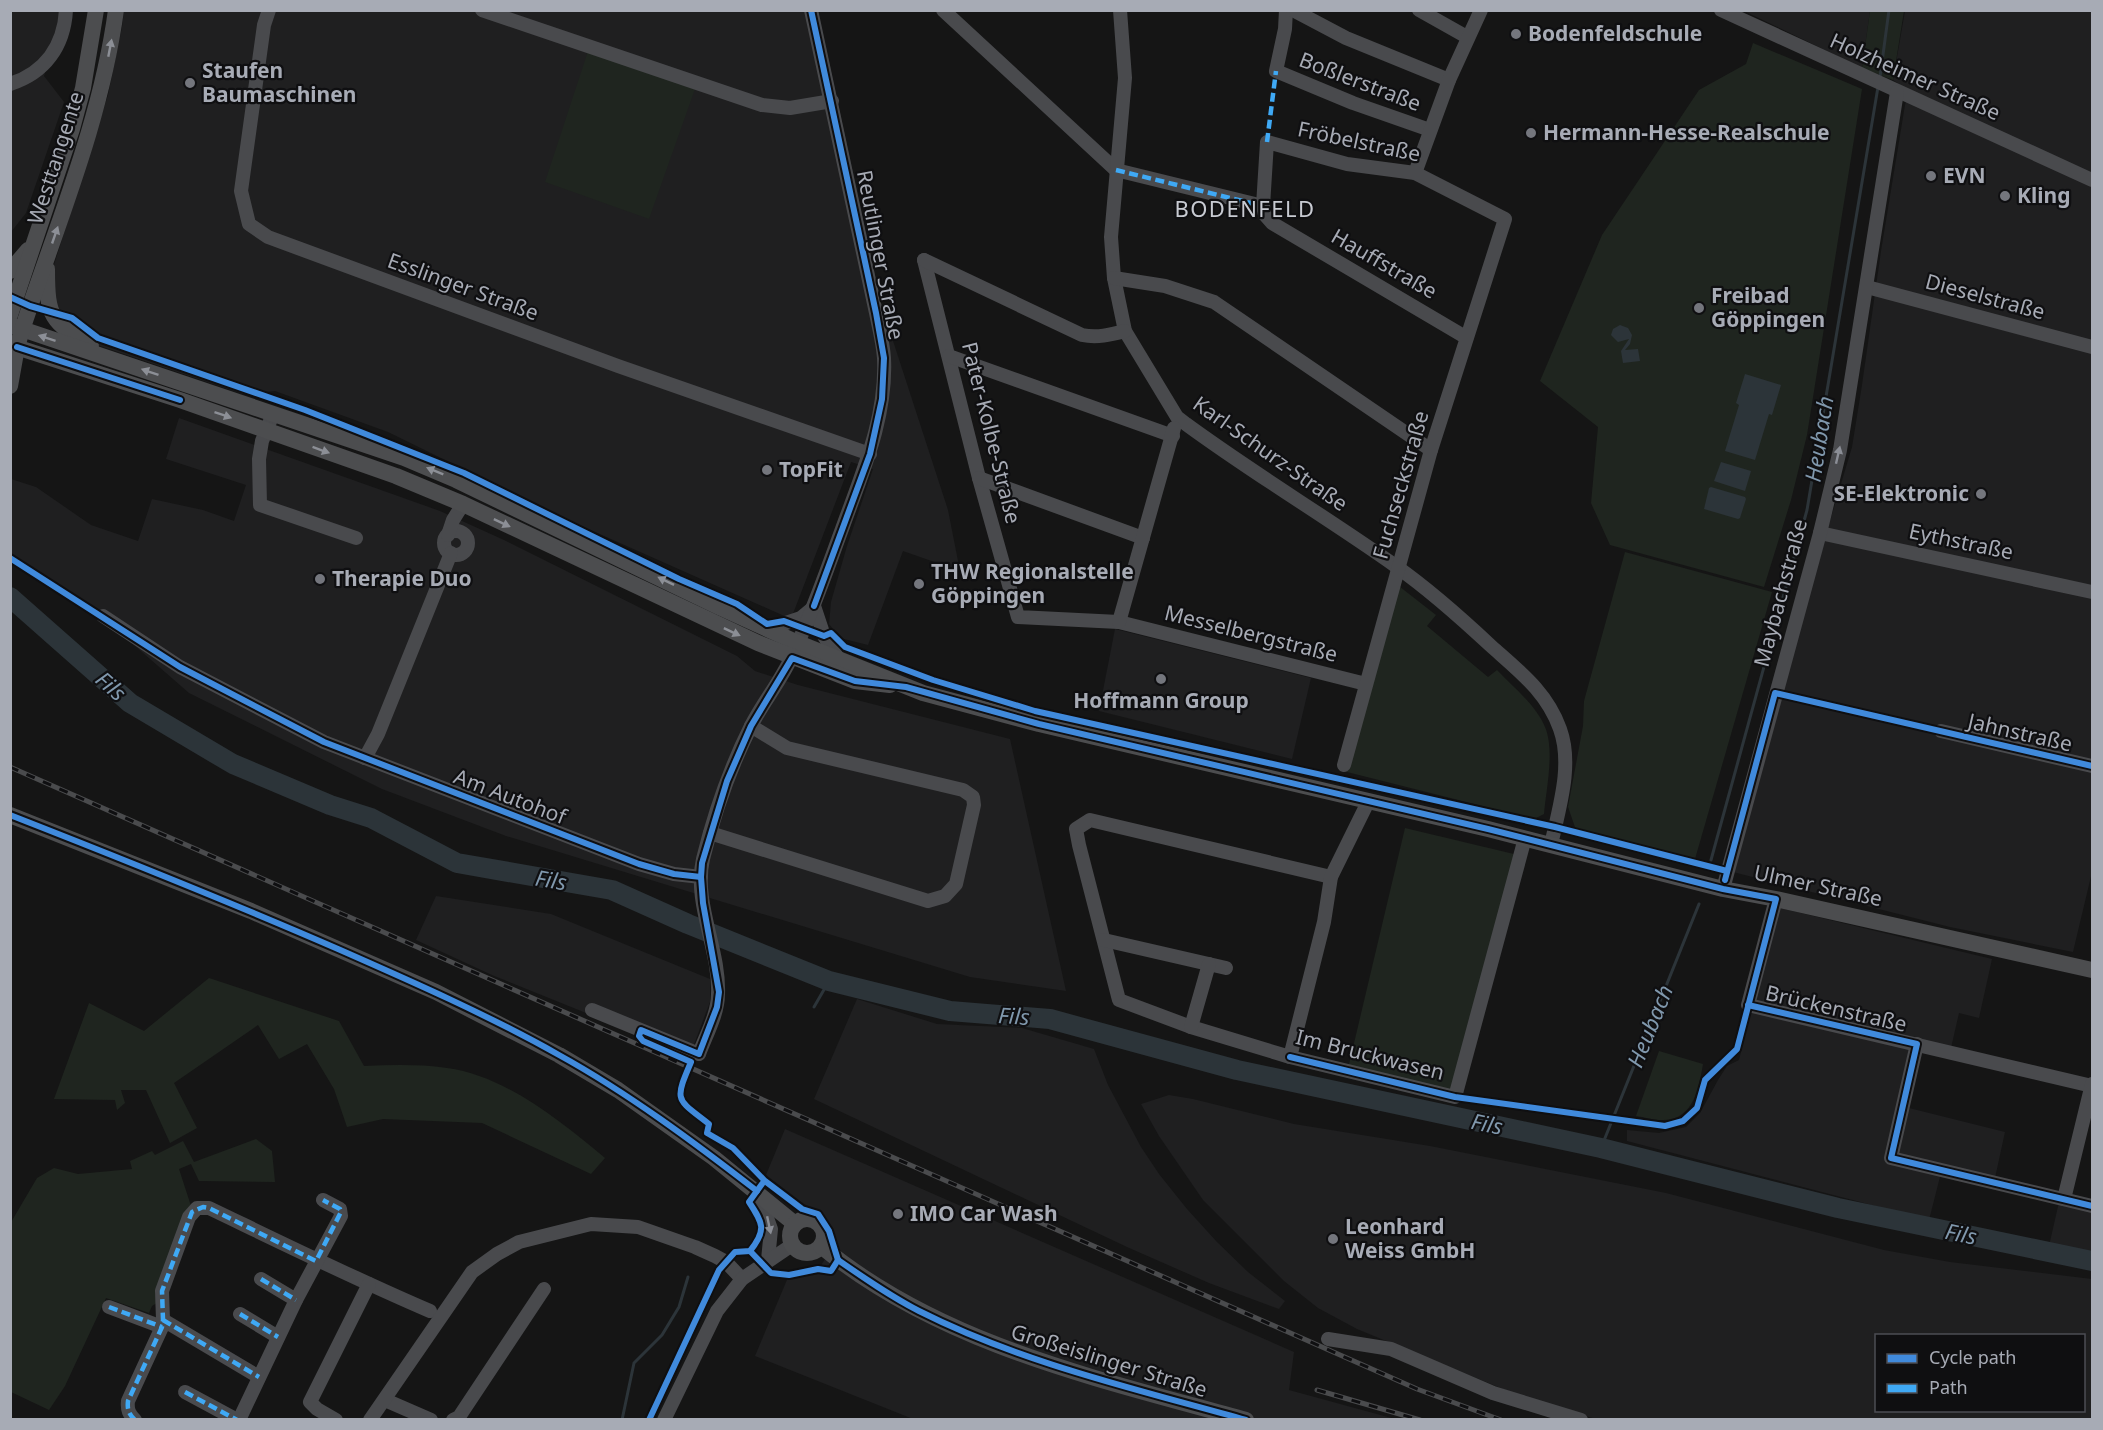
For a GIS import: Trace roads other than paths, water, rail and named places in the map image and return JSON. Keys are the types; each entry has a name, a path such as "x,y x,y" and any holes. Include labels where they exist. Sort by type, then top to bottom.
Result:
{"main road":[{"name":"Westtangente","path":"10,315 72,129 83,88 96,10"},
{"name":"Westtangente","path":"10,386 16,327 47,258 93,121 105,72 116,10"},
{"path":"10,271 32,245"},
{"path":"47,258 50,312 60,327 112,359"},
{"path":"16,327 112,359"},
{"name":"Ulmer Straße","path":"14,346 180,400 396,476 464,504 689,612 795,650 855,681 906,687"},
{"name":"Ulmer Straße","path":"112,359 404,459 456,480 768,629 795,650 838,658 906,687 1039,724 1525,838 1723,889 2092,970"},
{"path":"10,814 251,911 425,987 559,1054 618,1090 714,1158 795,1224"},
{"path":"805,1220 816,1222 823,1230 821,1246 812,1253 800,1252 792,1245 790,1234 795,1224 805,1220"},
{"name":"Großeislinger Straße","path":"821,1246 874,1285 919,1311 950,1325 1063,1368 1246,1419"}],"street":[{"path":"10,84 24,80 43,67 56,48 65,24 66,10"},
{"name":"Esslinger Straße","path":"269,10 264,25 241,191 249,224 268,237 444,303 870,454"},
{"path":"482,10 762,105 790,108 831,101"},
{"name":"Reutlinger Straße","path":"795,650 814,606 870,454 882,399 884,358 811,10"},
{"path":"943,10 1116,170 1263,206"},
{"name":"Karl-Schurz-Straße","path":"1119,10 1125,78 1111,237 1114,278 1125,331 1177,417 1270,483 1398,568 1456,614 1524,675 1549,702 1565,749 1564,777 1551,845"},
{"name":"Boßlerstraße","path":"1286,10 1285,29 1276,72 1353,103 1430,130"},
{"path":"1293,10 1346,38 1449,80"},
{"path":"1419,10 1467,37"},
{"path":"1415,173 1449,80 1480,10"},
{"name":"Holzheimer Straße","path":"1721,10 2092,180"},
{"name":"Maybachstraße","path":"1723,889 1820,533 1840,450 1867,287 1893,90"},
{"name":"Fröbelstraße","path":"1263,206 1267,142 1347,164 1415,173 1506,219"},
{"name":"Hauffstraße","path":"1263,206 1265,215 1272,223 1467,338"},
{"name":"Fuchseckstraße","path":"1344,765 1431,450 1506,219"},
{"name":"Pater-Kolbe-Straße","path":"1018,617 979,478 924,260 1082,335 1091,337 1125,331"},
{"path":"1114,278 1165,286 1214,302 1431,450"},
{"name":"Dieselstraße","path":"1867,287 2092,347"},
{"path":"949,356 1173,436"},
{"path":"273,414 262,441 259,459 260,505 356,538"},
{"path":"1119,622 1177,417"},
{"path":"979,478 1143,538"},
{"path":"448,535 456,531 462,532 468,540 466,550 456,555 451,553 445,545 448,535 453,520 464,504"},
{"name":"Eythstraße","path":"1820,533 2092,592"},
{"path":"365,758 378,734 451,553"},
{"path":"768,629 801,618 814,606 824,636 838,658"},
{"name":"Am Autohof","path":"103,616 197,676 324,742 639,864 674,874 701,877"},
{"name":"Messelbergstraße","path":"1018,617 1119,622 1366,684"},
{"path":"592,1010 699,1054 717,1008 719,992 703,903 702,862 727,781 751,726 795,650"},
{"path":"710,833 928,900 945,896 956,884 974,805 973,797 963,790 787,748 751,726"},
{"name":"Jahnstraße","path":"1941,731 2092,766"},
{"path":"1290,1057 1324,922 1331,877 1368,802"},
{"name":"Im Bruckwasen","path":"1331,877 1090,820 1076,829 1119,1000 1191,1027 1290,1057 1455,1097 1525,838"},
{"name":"Brückenstraße","path":"1776,899 1748,1005 2092,1085"},
{"path":"1104,940 1226,968"},
{"path":"1191,1027 1209,964"},
{"path":"1917,1044 1891,1158 2092,1206"},
{"path":"2064,1199 2092,1085"},
{"path":"757,1191 771,1229 768,1260"},
{"path":"185,1392 238,1419 341,1212 340,1209 323,1200"},
{"path":"135,1419 127,1408 128,1401 163,1323 160,1297 192,1212 203,1207 266,1235 316,1261 340,1269 430,1311"},
{"path":"370,1419 472,1272 519,1242 591,1224 638,1227 715,1256 726,1262 742,1279"},
{"path":"664,1419 717,1311 742,1279 792,1245"},
{"path":"261,1279 296,1300"},
{"path":"336,1419 317,1409 310,1402 369,1284"},
{"path":"453,1419 459,1417 544,1289"},
{"path":"109,1307 163,1323 259,1377"},
{"path":"240,1314 278,1336"},
{"path":"1328,1339 1391,1349 1493,1393 1581,1419"},
{"path":"385,1400 431,1419"}],"waterway":[{"name":"Heubach","path":"1880,77 1889,10"},
{"name":"Heubach","path":"1711,860 1807,510 1878,87"},
{"name":"Fils","path":"10,597 130,703 233,764 330,805 371,818 457,863 612,890 688,924 829,981 950,1011 1050,1019 1237,1070 1601,1148 1838,1208 2092,1261"},
{"name":"Heubach","path":"1601,1148 1699,904"},
{"path":"814,1007 829,981"},
{"path":"622,1420 634,1363 662,1335 679,1307 688,1277"}],"railway":[{"path":"10,767 1417,1389 1501,1420"},
{"path":"1317,1390 1420,1420"}],"place":[{"name":"Bodenfeldschule","path":"1516,34"},
{"name":"Staufen Baumaschinen","path":"190,83"},
{"name":"Hermann-Hesse-Realschule","path":"1531,133"},
{"name":"EVN","path":"1931,176"},
{"name":"Kling","path":"2005,196"},
{"name":"Freibad Göppingen","path":"1699,308"},
{"name":"TopFit","path":"767,470"},
{"name":"SE-Elektronic","path":"1981,494"},
{"name":"Therapie Duo","path":"320,579"},
{"name":"THW Regionalstelle Göppingen","path":"919,584"},
{"name":"Hoffmann Group","path":"1161,679"},
{"name":"IMO Car Wash","path":"898,1214"},
{"name":"Leonhard Weiss GmbH","path":"1333,1239"}],"district":[{"name":"BODENFELD","path":"1245,209"}]}
